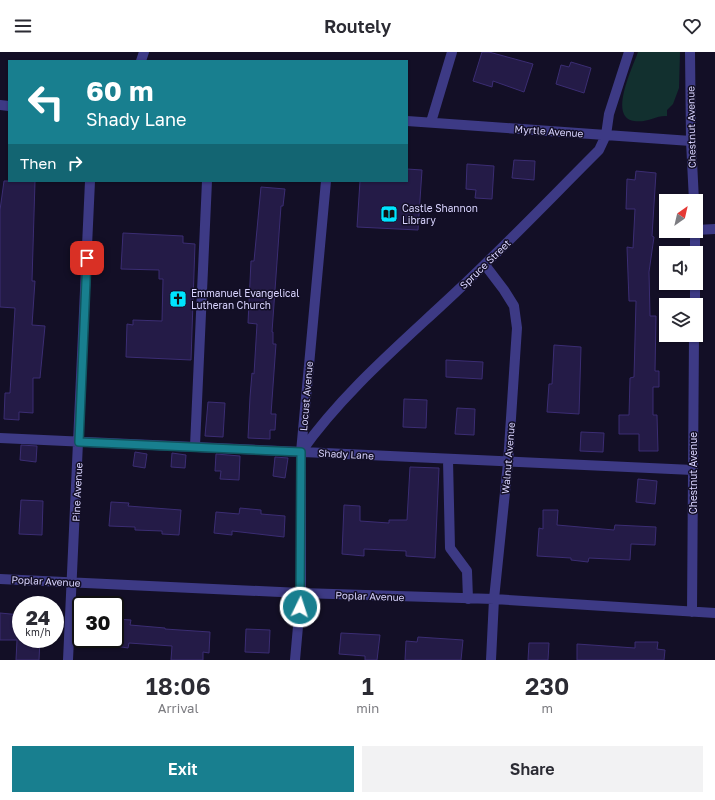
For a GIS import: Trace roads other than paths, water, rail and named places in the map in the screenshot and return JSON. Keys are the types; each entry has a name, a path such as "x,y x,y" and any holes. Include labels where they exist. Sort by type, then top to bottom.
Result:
{"street":[{"path":"431,122 452,52"},
{"name":"Spruce Street","path":"301,452 319,426 369,374 485,265 599,150 606,135 610,114 629,52"},
{"name":"Chestnut Avenue","path":"690,52 691,141 694,194"},
{"name":"Myrtle Avenue","path":"408,121 691,141"},
{"name":"Pine Avenue","path":"68,660 90,182"},
{"path":"195,446 206,182"},
{"name":"Locust Avenue","path":"295,660 301,593 301,452 326,182"},
{"path":"703,230 715,229"},
{"name":"Walnut Avenue","path":"485,265 514,306 517,328 508,463 494,600 491,660"},
{"name":"Chestnut Avenue","path":"692,612 694,342"},
{"name":"Shady Lane","path":"0,438 195,446 508,463 692,470"},
{"path":"448,460 450,548 467,571 468,599"},
{"name":"Poplar Avenue","path":"0,579 301,593 494,600 715,613"}],"place":[{"name":"Castle Shannon Library","path":"389,214"},
{"name":"Emmanuel Evangelical Lutheran Church","path":"178,299"}]}
